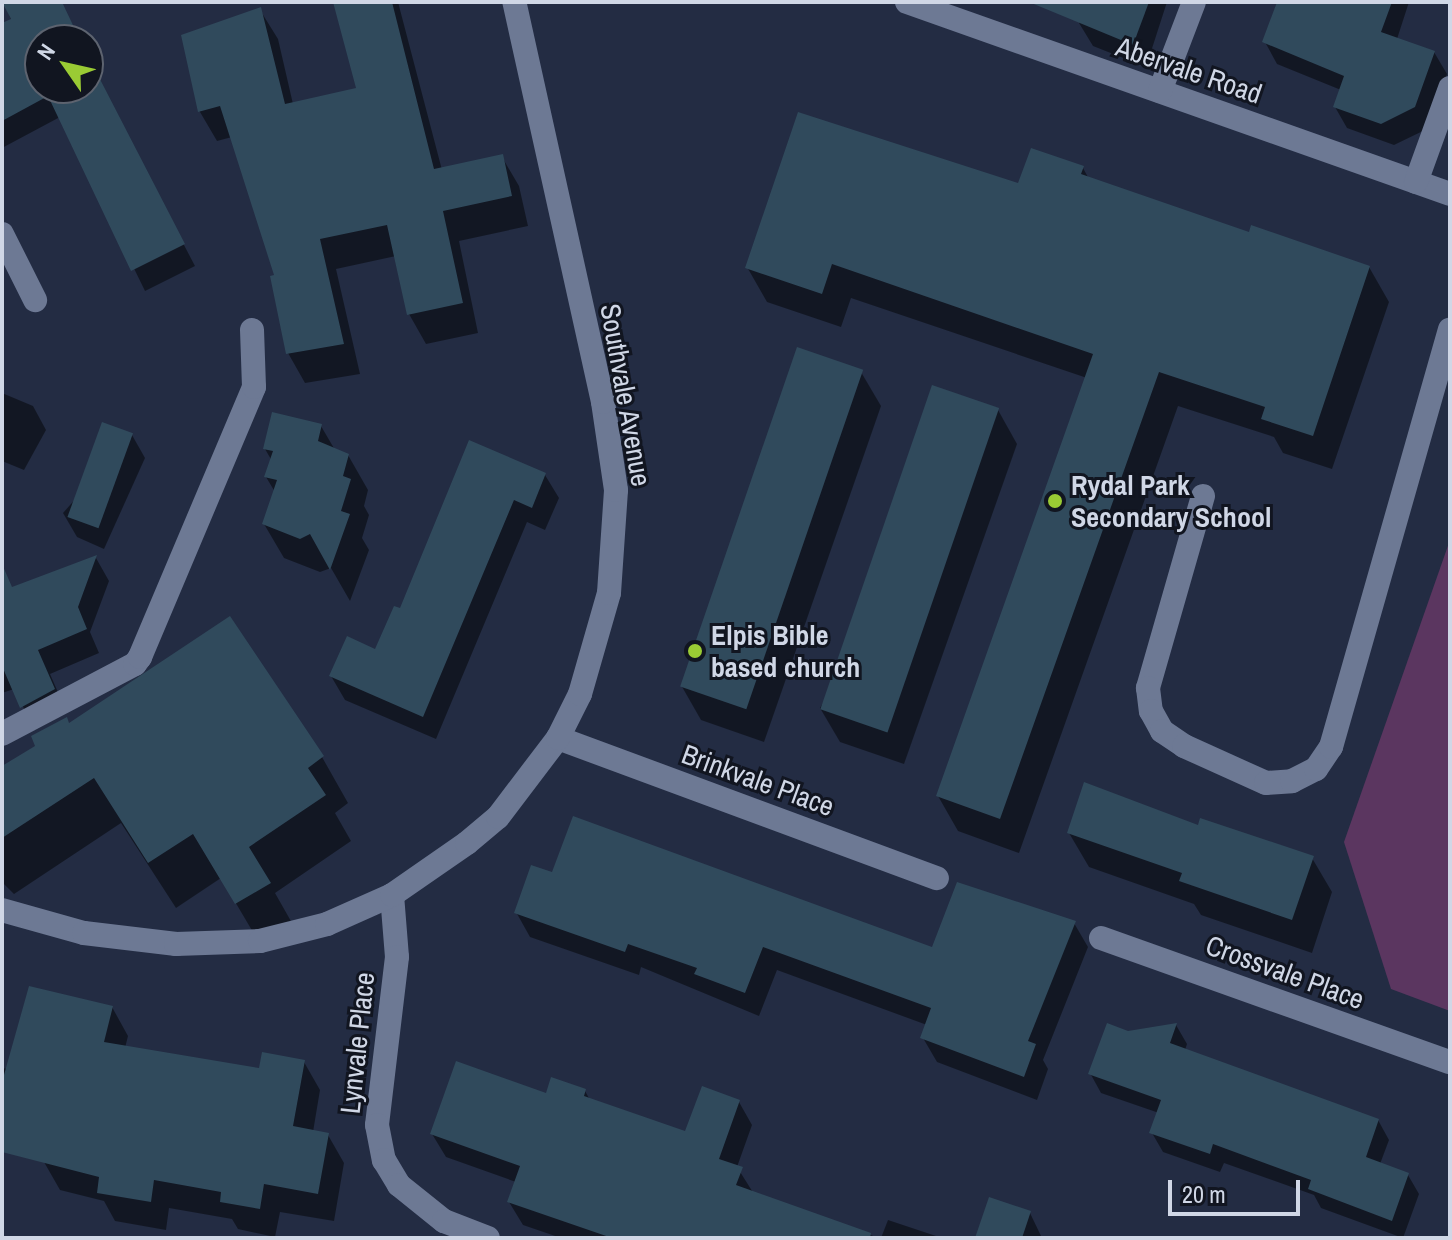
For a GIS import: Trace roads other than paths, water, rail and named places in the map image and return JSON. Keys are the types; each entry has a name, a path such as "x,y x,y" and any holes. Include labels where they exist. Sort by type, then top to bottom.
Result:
{"street":[{"name":"Southvale Avenue","path":"2,910 84,933 161,943 260,941 327,924 392,895 498,817 558,738 580,694 609,593 616,490 603,402 514,2"},
{"name":"Abervale Road","path":"907,2 1450,194"},
{"path":"1160,91 1194,2"},
{"path":"1416,182 1450,88"},
{"path":"2,234 35,300"},
{"path":"2,734 135,664 140,657 254,387 252,330"},
{"path":"1203,496 1148,688 1151,711 1162,731 1184,746 1266,783 1292,781 1316,769 1331,747 1450,330"},
{"name":"Brinkvale Place","path":"558,738 937,878"},
{"name":"Lynvale Place","path":"392,895 397,957 377,1125 384,1160 399,1185 444,1221 488,1238"},
{"name":"Crossvale Place","path":"1101,938 1450,1062"}],"place":[{"name":"Rydal Park Secondary School","path":"1055,501"},
{"name":"Elpis Bible based church","path":"695,651"}]}
